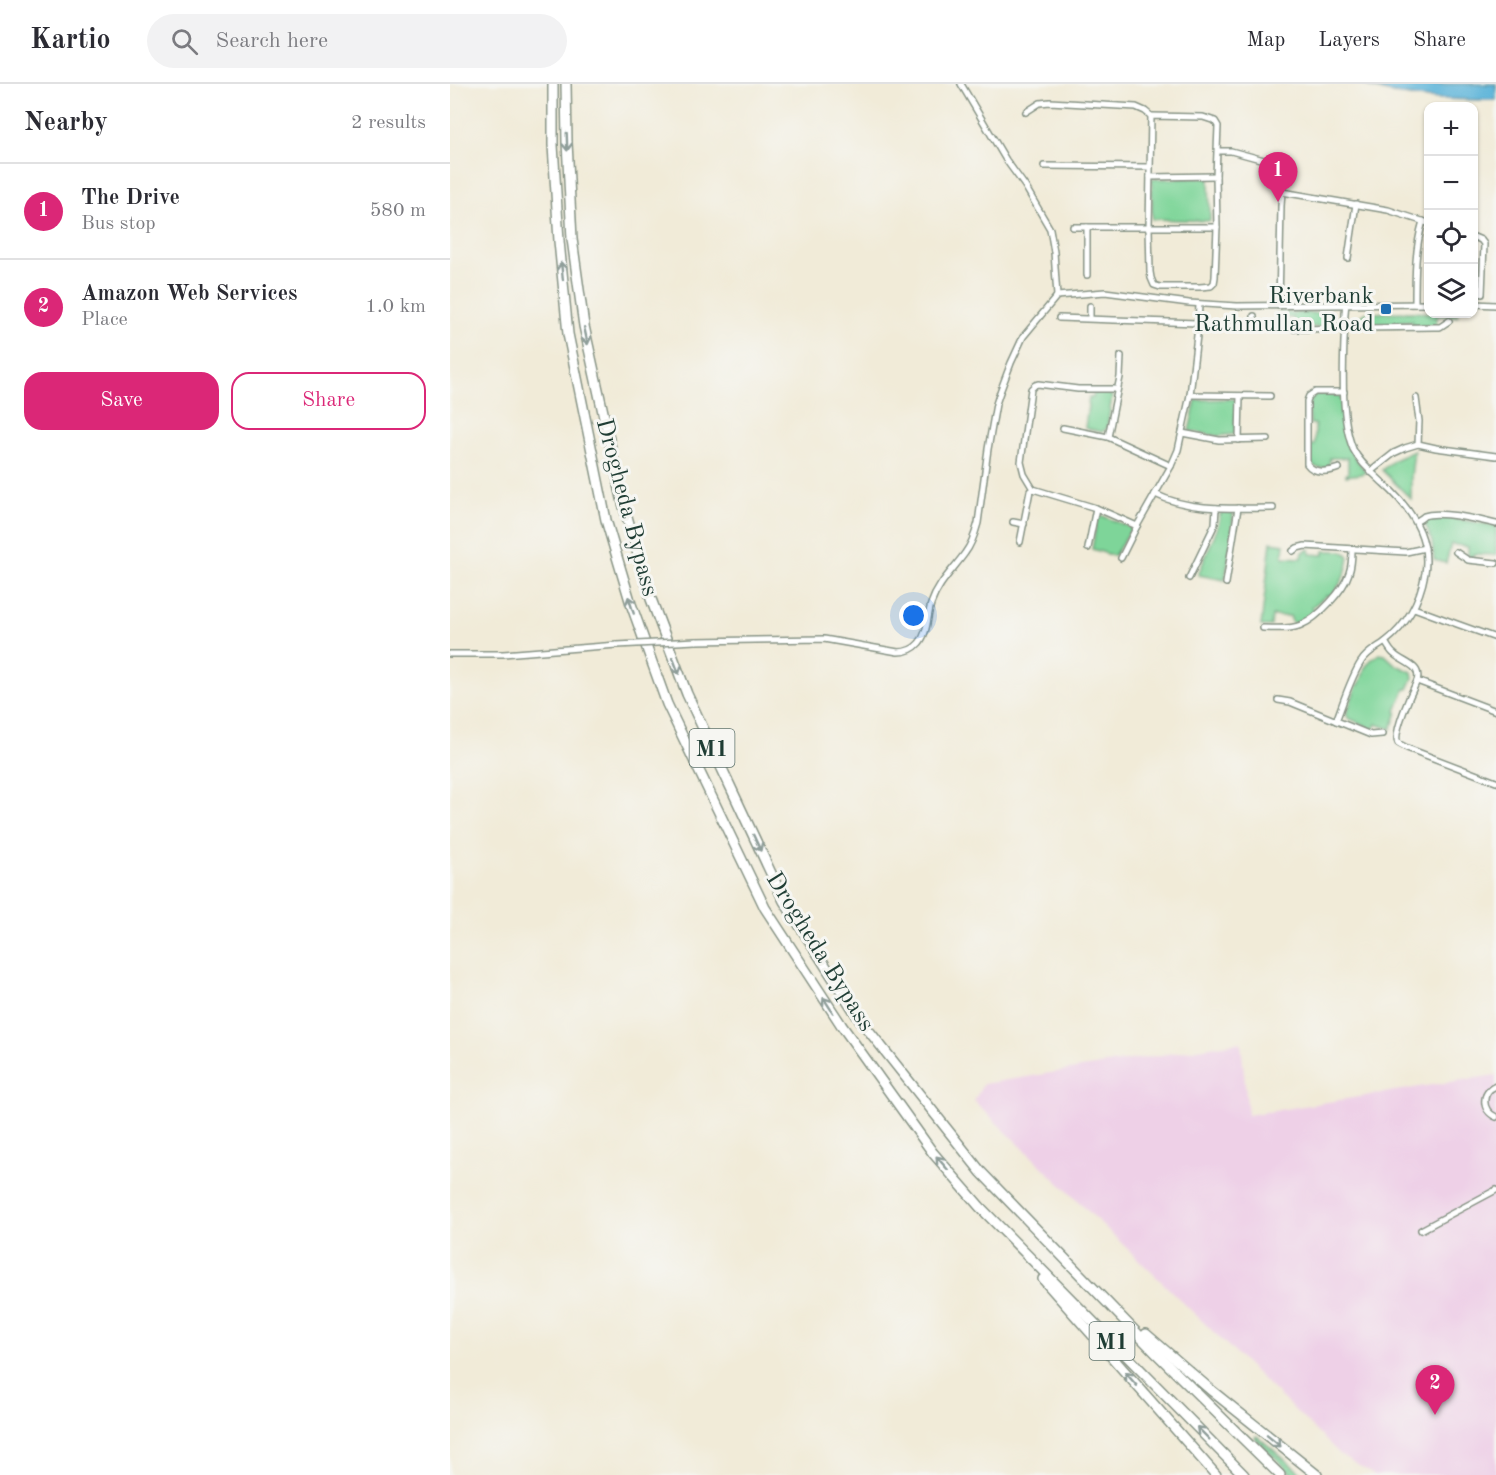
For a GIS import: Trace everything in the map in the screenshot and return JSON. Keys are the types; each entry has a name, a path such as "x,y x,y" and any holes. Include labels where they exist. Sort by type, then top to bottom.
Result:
{"highway":[{"name":"Drogheda Bypass","path":"553,84 553,145 568,334 606,520 634,614 667,704 765,908 842,1026 933,1153 980,1207 1244,1475"},
{"name":"Drogheda Bypass","path":"566,84 572,239 584,326 626,513 651,599 687,694 784,901 858,1017 981,1172 1157,1354 1280,1475"},
{"path":"980,1207 1216,1475"},
{"path":"1108,1302 1212,1391 1317,1475"}],"street":[{"path":"450,654 503,654 696,641 825,639 898,652 905,652 918,644 923,637 938,589 973,540 978,523 996,404 1011,363 1023,337 1057,296 1050,229 961,84"},
{"path":"1026,112 1040,103 1050,102 1136,107 1152,116 1203,117 1215,121 1218,126 1217,227 1215,280 1211,286 1160,287 1152,282 1149,227 1152,116"},
{"path":"1218,151 1231,151 1264,160 1282,172 1279,306"},
{"path":"1044,166 1150,167"},
{"path":"1150,177 1216,176"},
{"path":"1282,192 1388,210 1424,221"},
{"path":"1348,258 1356,204"},
{"path":"1415,304 1418,239 1424,226"},
{"path":"1072,227 1217,227"},
{"path":"1087,227 1087,274"},
{"path":"1478,239 1484,244 1482,294"},
{"path":"1057,296 1105,292 1199,304 1279,306 1424,304"},
{"path":"1121,558 1172,466 1178,450 1190,395 1199,304"},
{"path":"1336,721 1361,662 1400,628 1414,608 1420,593 1427,560 1416,522 1404,503 1370,472 1351,443 1344,392 1346,304"},
{"path":"1478,304 1496,304"},
{"path":"1090,306 1090,318"},
{"path":"1254,316 1254,327"},
{"path":"1059,318 1268,327"},
{"path":"1285,323 1294,329 1306,326 1345,329 1440,327 1449,321"},
{"path":"1108,437 1121,356"},
{"path":"1117,389 1078,389 1038,384 1033,386 1021,462 1024,474 1033,489 1096,508 1137,526"},
{"path":"1339,468 1332,471 1315,471 1307,464 1307,400 1316,392 1344,392"},
{"path":"1190,395 1269,396"},
{"path":"1239,440 1240,396"},
{"path":"1416,398 1419,423 1418,444"},
{"path":"1063,428 1108,437 1172,466"},
{"path":"1182,433 1199,437 1239,440 1268,439"},
{"path":"1370,472 1394,453 1418,444 1496,456"},
{"path":"1020,542 1030,491 1033,489"},
{"path":"1155,494 1174,502 1216,508 1274,507"},
{"path":"1088,548 1096,508"},
{"path":"1189,578 1215,524 1216,508"},
{"path":"1226,583 1238,508"},
{"path":"1416,522 1425,516 1435,514 1496,524"},
{"path":"1013,522 1024,524"},
{"path":"1293,551 1305,546 1406,552 1425,548"},
{"path":"1263,628 1301,625 1309,621 1335,597 1349,575 1352,549"},
{"path":"1456,552 1468,560 1496,563"},
{"path":"1414,608 1496,638"},
{"path":"1385,642 1393,653 1417,670 1418,677 1397,730 1399,744 1496,782"},
{"path":"1417,681 1496,711"},
{"path":"1278,700 1292,703 1371,735 1382,734"},
{"path":"1496,1086 1487,1091 1484,1103 1488,1111 1496,1117"},
{"path":"1421,1230 1496,1190"}],"shaded area":[{"path":"1241,1042 1248,1115 1496,1075 1496,1475 1374,1475 1341,1455 974,1101 983,1084"}],"green space":[{"path":"1209,178 1210,221 1152,219 1152,179"},
{"path":"1277,313 1325,313 1332,319 1341,319 1337,327 1310,327 1309,322 1302,322 1302,327 1295,324 1293,318 1277,317"},
{"path":"1366,313 1424,313 1424,318 1437,318 1437,322 1435,325 1412,326 1412,321 1400,321 1400,326 1350,326 1349,319 1358,318"},
{"path":"1094,392 1108,392 1112,397 1107,428 1102,432 1085,428 1089,398 1093,398"},
{"path":"1316,394 1341,397 1344,425 1353,455 1366,472 1346,476 1348,458 1330,458 1329,466 1325,468 1312,465 1309,445 1315,445 1315,424 1310,424 1309,408"},
{"path":"1234,399 1236,401 1235,434 1218,436 1189,431 1196,400"},
{"path":"1414,451 1411,499 1382,470 1394,460"},
{"path":"1221,512 1233,513 1225,580 1198,575 1217,529"},
{"path":"1098,514 1132,528 1114,556 1092,549"},
{"path":"1435,517 1496,526 1496,555 1473,554 1471,558 1468,555 1468,547 1451,544 1446,563 1434,560 1432,542 1424,521"},
{"path":"1271,542 1284,544 1283,557 1302,558 1303,552 1310,549 1310,554 1324,555 1324,551 1338,551 1349,557 1343,579 1330,598 1327,595 1312,607 1315,612 1296,624 1292,622 1290,616 1272,616 1271,626 1261,626"},
{"path":"1379,654 1385,655 1396,665 1412,672 1413,678 1408,689 1405,689 1391,729 1376,724 1373,730 1368,731 1369,727 1348,718 1346,714 1364,669"},
{"path":"1256,1436 1303,1475 1293,1475 1255,1438"}],"water":[{"path":"1363,84 1496,84 1496,100 1410,96"}],"place":[{"name":"The Drive","path":"1278,202"},
{"name":"Riverbank Rathmullan Road","path":"1386,309"},
{"name":"Amazon Web Services","path":"1435,1415"}]}
